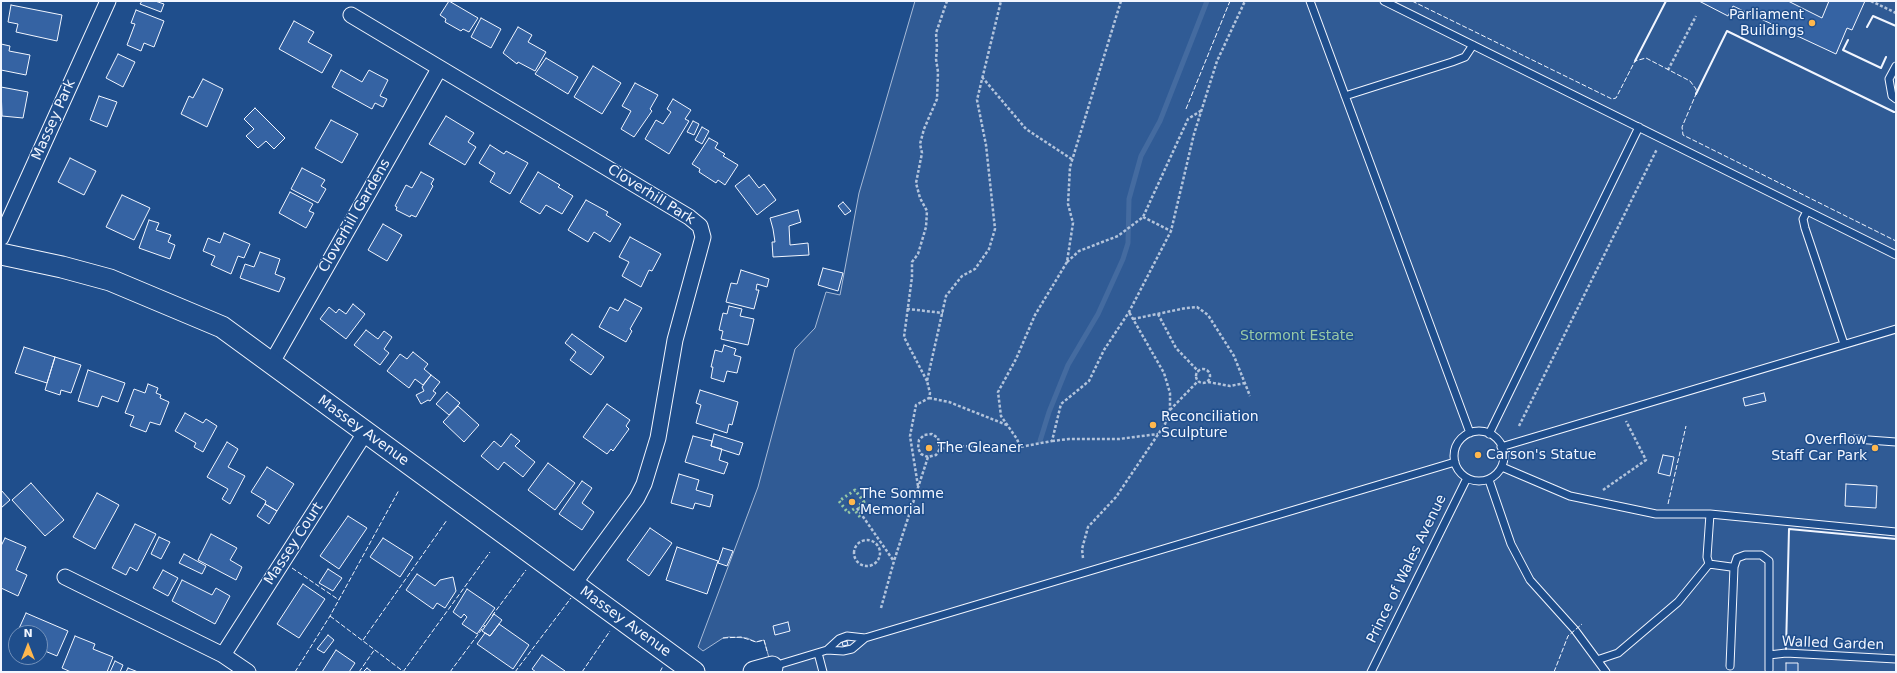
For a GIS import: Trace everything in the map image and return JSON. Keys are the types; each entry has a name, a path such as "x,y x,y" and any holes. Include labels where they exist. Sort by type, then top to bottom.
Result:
{"street":[{"name":"Massey Park","path":"1,238 108,1"},
{"name":"Cloverhill Park","path":"351,14 439,69 689,216 700,226 703,237 675,340 658,438 644,484 637,498 573,585"},
{"name":"Cloverhill Gardens","path":"271,364 439,69"},
{"name":"Massey Avenue","path":"1,254 62,266 110,280 222,327 684,667"},
{"name":"Massey Court","path":"223,655 365,433"},
{"path":"65,576 223,655 248,672"}],"lane":[{"path":"1310,1 1470,433"},
{"path":"1384,1 1896,255"},
{"path":"1345,96 1465,57 1473,45"},
{"path":"1896,66 1890,79 1892,96 1896,99"},
{"path":"1489,434 1639,128"},
{"path":"1807,211 1803,219 1805,228 1844,344"},
{"path":"1501,447 1896,329"},
{"path":"1476,431 1489,434 1495,438 1504,454 1502,467 1489,480 1480,481 1467,478 1457,469 1454,462 1455,449 1458,442 1470,433 1476,431"},
{"path":"1856,439 1896,442"},
{"path":"827,650 839,639 847,636 865,638 1454,462"},
{"path":"1502,467 1570,496 1588,501 1656,514 1710,514 1896,532"},
{"name":"Prince of Wales Avenue","path":"1371,672 1467,478"},
{"path":"1489,480 1520,564 1542,595 1575,630 1606,672"},
{"path":"1709,564 1707,557 1710,514"},
{"path":"1730,666 1734,567 1737,558 1745,554 1760,554 1769,561 1770,670"},
{"path":"1597,660 1618,653 1678,602 1709,564"},
{"path":"1709,564 1712,566 1734,567"},
{"path":"763,669 827,650 844,651 852,649 865,638"},
{"path":"818,653 823,672"},
{"name":"Walled Garden","path":"1770,655 1786,654 1896,659"}],"path":[{"path":"929,398 930,393 927,381 904,337 912,277 912,262 918,254 926,227 927,211 920,198 916,183 922,153 920,144 924,129 937,99 938,72 936,59 936,33 947,1"},
{"path":"927,381 946,296 962,276 975,269 989,249 994,229 986,145 977,100 1001,1"},
{"path":"1067,262 1073,223 1068,204 1070,167 1121,1"},
{"path":"1052,441 1061,404 1089,381 1104,350 1129,312 1171,231 1194,134 1217,61 1245,1"},
{"path":"1871,1 1896,14"},
{"path":"1668,70 1696,16"},
{"path":"982,77 1026,129 1073,160"},
{"path":"1020,447 1017,439 1001,416 998,392 1016,359 1035,315 1067,262 1079,251 1118,236 1143,216 1188,120 1202,110"},
{"path":"1519,426 1662,139"},
{"path":"1143,216 1171,231"},
{"path":"907,306 908,309 943,313"},
{"path":"1133,319 1186,308 1197,308 1208,315 1234,356 1250,396"},
{"path":"1083,558 1082,549 1088,527 1116,497 1165,424 1169,412 1170,394 1164,373 1129,312"},
{"path":"1158,314 1176,348 1199,372"},
{"path":"1198,381 1196,376 1204,369 1208,371 1210,378 1208,381"},
{"path":"1169,412 1175,403 1198,381"},
{"path":"1198,381 1202,383 1208,381 1230,386 1245,383"},
{"path":"918,486 910,436 916,405 929,398 949,402 1008,425"},
{"path":"1588,501 1646,460 1626,420"},
{"path":"940,449 938,438 932,434 924,435 919,440 918,448 921,454 928,457 936,455 940,449 952,446 1020,447 1069,439 1119,439 1158,434"},
{"path":"881,608 894,561 928,457"},
{"path":"857,508 894,561"},
{"path":"869,540 878,545 880,555 876,563 867,566 858,563 855,560 855,547 860,541 869,540"}],"shaded area":[{"name":"Stormont Estate","path":"915,1 1896,1 1896,672 773,672 764,640 756,642 747,638 723,638 703,651 698,647 758,487 795,349 815,328 826,292 840,295 859,193"}],"building":[{"path":"142,1 155,1 164,4 161,12 140,4"},
{"path":"449,1 478,18 469,32 463,29 461,31 445,22 446,19 440,15"},
{"name":"Parliament Buildings","path":"1699,1 1788,1 1822,18 1829,1 1865,1 1852,30 1847,28 1836,54 1733,6 1728,16"},
{"path":"11,5 62,15 57,41 16,32 18,24 8,22"},
{"path":"136,10 164,21 154,47 144,43 141,51 127,45 135,24 131,23"},
{"path":"481,18 501,29 491,48 471,37"},
{"path":"294,21 314,32 308,42 332,55 322,73 279,49"},
{"path":"518,27 532,35 528,42 546,52 535,71 518,62 517,64 503,53"},
{"path":"1,44 10,46 9,51 30,55 26,75 1,70"},
{"path":"118,54 135,62 123,87 106,78"},
{"path":"546,58 578,77 568,94 535,74"},
{"path":"593,66 621,83 602,114 574,97"},
{"path":"341,70 362,82 369,70 388,80 380,96 387,99 383,107 375,103 372,109 332,87"},
{"path":"203,79 223,89 207,127 181,114 189,96 193,98"},
{"path":"635,83 658,95 650,109 652,111 634,137 621,129 631,111 622,106"},
{"path":"1,87 28,92 23,118 2,116"},
{"path":"99,96 117,102 107,127 90,120"},
{"path":"673,99 691,110 685,119 689,121 669,154 645,139 656,120 663,124 671,112 667,109"},
{"path":"255,108 285,138 274,149 266,141 258,148 246,136 254,129 244,119"},
{"path":"446,116 474,133 468,142 476,147 465,165 429,144"},
{"path":"331,120 358,134 342,163 315,148"},
{"path":"693,121 699,124 694,135 687,132"},
{"path":"702,127 709,131 702,144 695,140"},
{"path":"709,138 718,143 715,148 725,154 723,156 738,165 725,185 718,180 716,183 699,172 700,169 692,164"},
{"path":"490,145 504,154 506,151 528,163 510,194 490,182 495,173 479,163"},
{"path":"70,158 96,171 84,195 58,182"},
{"path":"302,168 325,180 321,186 326,189 318,203 291,189"},
{"path":"421,172 434,179 431,184 433,186 416,217 411,215 410,217 396,210 397,207 395,206 406,185 412,188"},
{"path":"538,172 560,185 558,187 573,196 562,214 546,205 540,214 520,202"},
{"path":"749,175 759,188 764,184 776,200 757,215 735,186"},
{"path":"290,192 313,204 309,211 314,213 306,228 279,213"},
{"path":"122,195 150,208 134,240 106,227"},
{"path":"586,200 608,212 606,215 621,224 610,242 594,232 588,242 568,230"},
{"path":"843,202 851,211 845,215 838,206"},
{"path":"798,210 801,222 789,226 790,245 808,243 809,255 773,257 772,242 775,242 770,218"},
{"path":"149,220 159,223 156,230 171,235 168,242 175,245 170,259 139,248"},
{"path":"383,224 402,235 387,261 368,250"},
{"path":"224,233 250,244 244,258 238,256 231,274 211,265 215,256 203,251 208,238 220,243"},
{"path":"630,237 661,254 652,271 649,270 641,287 622,276 629,262 619,257"},
{"path":"260,252 280,259 275,274 285,278 279,292 240,278 245,264 254,267"},
{"path":"823,268 843,273 838,291 818,285"},
{"path":"741,270 769,279 767,287 757,284 756,290 759,290 754,309 726,302 731,283 737,284"},
{"path":"625,299 642,308 630,329 632,331 626,342 599,327 610,307 618,311"},
{"path":"353,304 365,314 346,339 320,319 329,307 336,313 339,309 346,314"},
{"path":"729,306 742,309 740,316 754,319 748,345 721,339 723,331 719,330 723,313 727,314"},
{"path":"366,330 378,339 384,331 392,337 384,349 389,353 380,365 354,345"},
{"path":"572,334 604,357 591,375 570,360 576,352 565,343"},
{"path":"724,345 736,349 734,355 741,357 737,373 727,371 724,382 711,378 713,367 711,367 715,350 722,352"},
{"path":"24,347 55,357 47,383 15,373"},
{"path":"413,352 428,364 424,369 431,375 423,385 415,379 409,388 387,371 400,354 407,359"},
{"path":"55,357 81,365 71,393 61,390 60,395 45,390"},
{"path":"88,370 125,383 118,402 102,396 98,407 78,401"},
{"path":"431,375 440,382 433,391 436,393 430,401 428,400 421,404 416,395 424,391 422,387"},
{"path":"148,384 158,388 156,393 161,395 160,398 169,402 160,425 150,422 146,432 130,426 134,416 125,413 134,389 145,393"},
{"path":"700,390 738,402 732,425 729,424 727,433 696,423 701,405 696,403"},
{"path":"447,392 460,403 449,415 436,404"},
{"path":"1764,393 1766,401 1745,406 1743,398"},
{"path":"607,404 630,420 626,426 629,429 613,451 611,449 607,454 583,437"},
{"path":"458,406 479,425 464,442 443,422"},
{"path":"185,413 203,423 206,419 217,426 203,452 194,447 196,443 175,431"},
{"path":"511,434 520,441 515,446 535,462 523,477 504,462 498,470 481,456 494,441 501,447"},
{"path":"714,434 743,443 739,455 711,446"},
{"path":"693,436 712,441 711,446 722,449 719,460 728,463 724,474 685,462"},
{"path":"227,442 238,449 228,467 245,476 230,504 222,499 228,489 207,477"},
{"path":"1663,455 1674,457 1670,476 1658,473"},
{"path":"548,463 575,483 555,510 528,490"},
{"path":"267,467 294,484 277,511 265,504 266,501 251,492"},
{"path":"679,474 699,480 696,490 713,495 710,507 695,503 693,509 671,503"},
{"path":"582,481 592,488 582,503 594,512 582,530 559,514"},
{"path":"31,483 64,520 45,536 12,500"},
{"path":"1846,484 1877,486 1876,508 1845,506"},
{"path":"1,490 10,500 1,508"},
{"path":"97,493 119,505 95,549 73,537"},
{"path":"265,504 277,511 269,524 257,516"},
{"path":"348,516 367,528 339,569 320,556"},
{"path":"135,524 156,534 137,571 130,567 126,575 112,568"},
{"path":"650,528 672,543 649,576 627,560"},
{"path":"211,534 237,548 230,560 242,567 236,580 198,560"},
{"path":"159,537 170,542 161,559 151,554"},
{"path":"5,538 26,547 16,570 27,575 18,596 1,588 1,546"},
{"path":"383,538 413,557 400,577 370,557"},
{"path":"677,547 718,561 707,594 666,580"},
{"path":"723,548 733,551 727,566 718,563"},
{"path":"184,554 206,566 202,574 179,563"},
{"path":"328,569 342,578 333,591 319,583"},
{"path":"163,570 178,578 168,596 153,588"},
{"path":"417,574 435,586 440,580 453,577 456,591 445,608 437,603 433,609 406,590"},
{"path":"182,580 212,595 216,588 230,596 215,624 172,601"},
{"path":"303,584 325,599 299,638 277,624"},
{"path":"467,589 495,608 477,634 462,624 467,617 464,614 461,618 453,612"},
{"path":"26,613 68,631 57,656 48,652 48,625 21,625"},
{"path":"494,614 502,620 490,636 482,631"},
{"path":"788,622 790,631 775,635 773,626"},
{"path":"499,624 529,645 513,669 477,644 485,633 490,636"},
{"path":"328,635 334,640 324,653 317,649"},
{"path":"75,636 95,644 93,649 113,657 107,672 71,672 62,668"},
{"path":"847,641 848,645 843,646 842,642"},
{"path":"336,650 355,663 349,672 322,672"},
{"path":"542,655 565,671 536,672 532,669"},
{"path":"115,661 123,665 120,672 110,672"},
{"path":"1786,663 1798,663 1798,672 1786,672"},
{"path":"128,668 138,672 126,672"},
{"path":"367,668 372,672 363,672"}],"waterway":[{"path":"1040,441 1049,412 1068,365 1098,314 1123,259 1128,243 1129,199 1141,156 1160,121 1207,1"}],"hedge":[{"path":"860,517 854,509 848,513 839,501 855,490 864,502 858,506 865,514"}],"fence":[{"path":"1186,109 1230,1"},
{"path":"1412,1 1612,99 1616,98 1635,61 1646,58 1690,81 1696,89 1696,94 1682,127 1683,135 1896,241"},
{"path":"1668,504 1686,426"},
{"path":"295,672 330,616 399,490"},
{"path":"363,640 447,520"},
{"path":"403,672 490,552"},
{"path":"292,568 339,600"},
{"path":"492,616 526,570"},
{"path":"515,672 571,598"},
{"path":"330,616 404,672"},
{"path":"1554,672 1568,636 1582,624"},
{"path":"450,672 485,625"},
{"path":"582,672 610,631"},
{"path":"723,638 741,637 756,642 764,640 767,651"},
{"path":"359,672 375,649"},
{"path":"660,672 663,666"}],"wall":[{"path":"1635,61 1666,1"},
{"path":"1867,27 1873,16 1896,26"},
{"path":"1696,94 1727,31 1894,112"},
{"path":"1848,40 1843,50 1881,68 1886,57"},
{"path":"1786,649 1789,529 1896,539"}],"place":[{"name":"Parliament Buildings","path":"1812,23"},
{"name":"Reconciliation Sculpture","path":"1153,425"},
{"name":"The Gleaner","path":"929,448"},
{"name":"Overflow Staff Car Park","path":"1875,448"},
{"name":"Carson's Statue","path":"1478,455"},
{"name":"The Somme Memorial","path":"852,502"}]}
